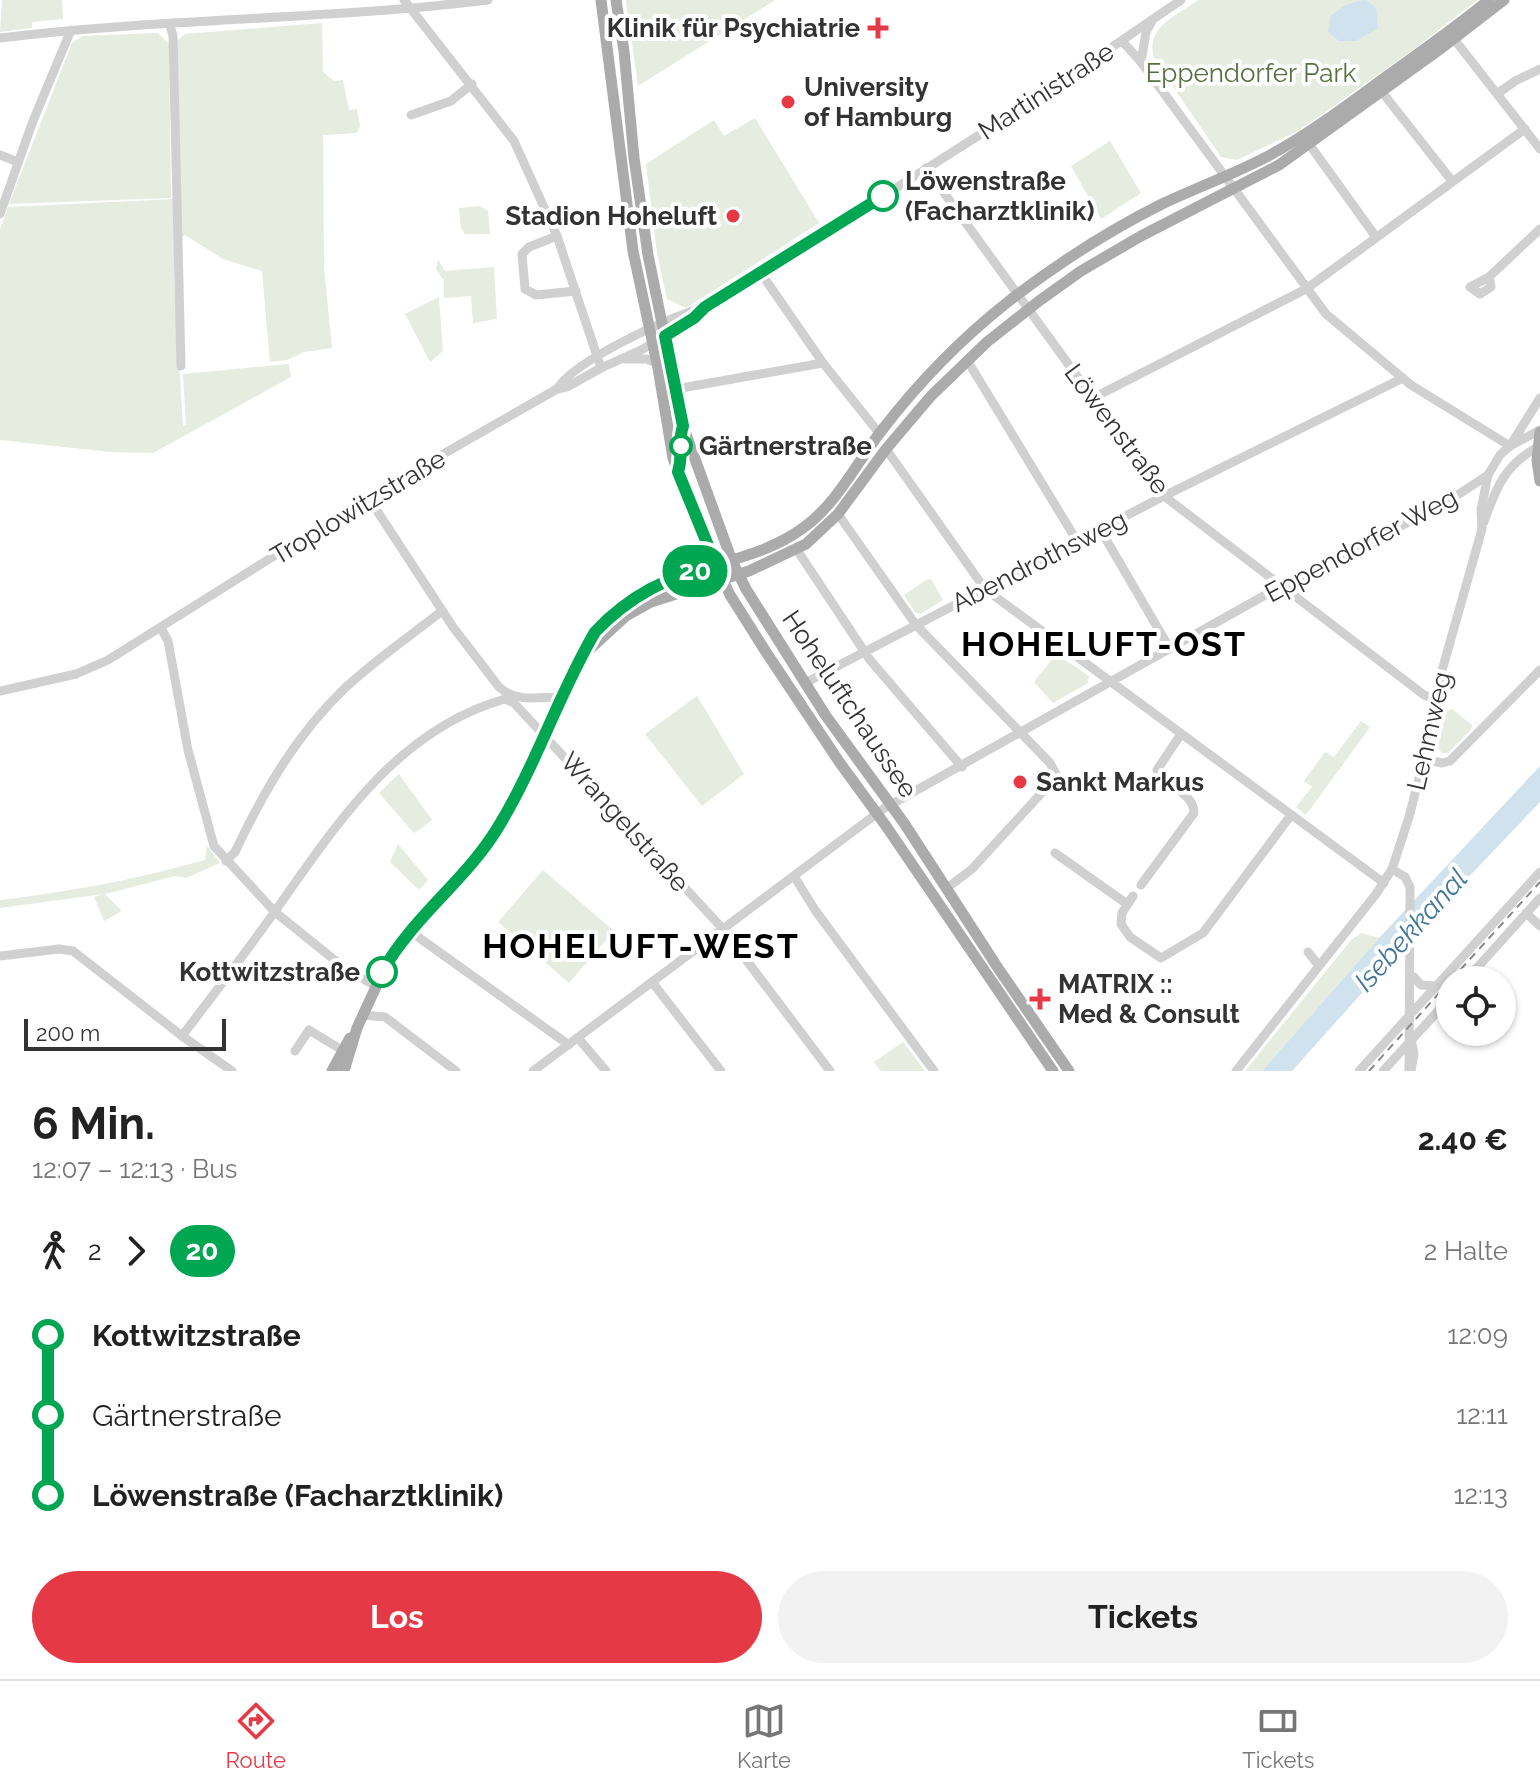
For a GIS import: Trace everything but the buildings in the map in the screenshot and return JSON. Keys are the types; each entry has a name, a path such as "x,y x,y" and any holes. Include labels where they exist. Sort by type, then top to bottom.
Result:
{"main road":[{"path":"601,0 633,251 658,333"},
{"path":"616,0 658,333"},
{"path":"344,1071 357,1028 388,961 496,831 595,632 632,598 663,582 732,561 783,541 815,518 920,383 957,346 1018,295 1104,236 1272,154 1305,134 1489,0"},
{"path":"586,652 640,607 739,575 797,550 816,538 931,396 967,360 1028,310 1100,259 1279,165 1504,0"},
{"name":"Hoheluftchaussee","path":"658,333 657,363 673,458 697,524 723,579 766,652 1053,1071"},
{"name":"Hoheluftchaussee","path":"658,333 694,462 739,575 805,683 891,805 1069,1071"},
{"path":"1540,431 1540,481"},
{"path":"332,1071 357,1028"}],"street":[{"path":"0,38 71,30 488,0"},
{"name":"Martinistraße","path":"658,333 761,273 926,168 1181,0"},
{"path":"407,4 514,141 557,236 601,368 617,354 658,333"},
{"path":"1141,62 1146,32 1155,18"},
{"path":"170,25 173,36 181,366"},
{"path":"0,214 71,30"},
{"path":"1454,39 1540,149"},
{"path":"1122,41 1141,62 1326,314 1403,378 1510,446 1540,398"},
{"path":"1497,94 1540,69"},
{"path":"411,115 451,101 472,84"},
{"path":"1382,92 1452,181"},
{"path":"1093,398 1306,289 1525,129"},
{"path":"1309,144 1376,237"},
{"path":"0,155 18,162"},
{"name":"Löwenstraße","path":"926,168 1164,496 1424,695 1434,699"},
{"path":"1489,277 1540,229"},
{"path":"557,236 529,247 522,254 525,289 536,295 576,291"},
{"path":"761,273 823,363 879,433"},
{"name":"Troplowitzstraße","path":"557,389 563,380 596,357 658,333"},
{"name":"Troplowitzstraße","path":"0,691 94,667 368,497 557,389 567,387 618,360 658,333"},
{"path":"618,360 646,359 657,363"},
{"path":"967,360 1077,541"},
{"path":"676,389 823,363"},
{"name":"Abendrothsweg","path":"805,683 1164,496 1403,378"},
{"name":"Eppendorfer Weg","path":"533,1071 876,814 1170,649 1459,494 1488,475 1500,455 1510,446 1540,431"},
{"name":"Eppendorfer Weg","path":"1482,529 1502,477 1518,459 1539,446"},
{"path":"886,449 985,589 1384,883"},
{"name":"Lehmweg","path":"1236,1071 1392,869 1409,817 1424,759 1434,699 1482,529 1481,510 1488,475"},
{"name":"Wrangelstraße","path":"368,497 442,611 506,697 723,929 830,1071"},
{"path":"838,514 916,625 1050,763 1057,776 972,869 947,888"},
{"path":"1100,529 1170,649"},
{"path":"797,550 865,652 962,767"},
{"path":"226,861 235,852 270,782 308,729 345,688 442,611"},
{"path":"161,628 168,641 188,750 211,838 226,861 275,912 342,966 375,986"},
{"path":"1424,759 1442,763 1450,761 1540,670"},
{"path":"182,1036 332,831 382,772 412,746 446,724 506,697 561,697"},
{"path":"1141,885 1194,813 1190,799 1162,779 1157,770 1181,734"},
{"path":"1055,853 1130,900 1122,913 1121,924 1130,937 1156,956 1166,956 1209,927 1291,815"},
{"path":"1392,869 1409,881 1412,972 1421,985 1435,986"},
{"path":"1359,1071 1540,872"},
{"path":"794,876 815,910 934,1071"},
{"path":"1479,966 1540,898"},
{"path":"1526,913 1540,926"},
{"path":"411,932 569,1045"},
{"path":"0,956 59,949 73,951 232,1071"},
{"path":"1308,952 1319,966"},
{"path":"1410,1071 1414,1050 1410,1041 1408,977 1412,972"},
{"path":"652,982 721,1071"},
{"path":"1383,1071 1436,1013"},
{"path":"363,1015 385,1017 456,1071"},
{"path":"295,1051 309,1030 342,1050"},
{"path":"578,1038 606,1071"}],"green space":[{"path":"2,0 62,0 63,19 32,22 32,28 0,32"},
{"path":"626,0 775,0 638,86"},
{"name":"Eppendorfer Park","path":"1198,0 1477,0 1413,50 1298,131 1237,160 1221,157 1155,60 1152,49 1153,40 1163,24"},
{"path":"322,23 323,72 334,81 343,80 349,110 357,109 360,126 357,133 323,135 324,268 332,348 270,362 262,271 223,259 185,235 181,237 177,41 185,34"},
{"path":"158,33 169,44 171,198 9,204 72,43 82,36"},
{"name":"Stadion Hoheluft","path":"755,118 819,223 686,308 667,299 657,253 646,164 714,120 724,136"},
{"path":"1110,141 1141,193 1101,219 1071,166"},
{"path":"174,199 174,277 183,426 186,425 183,374 289,364 291,377 153,453 110,452 0,440 0,229 8,207"},
{"path":"480,206 488,211 490,234 465,234 461,228 459,208"},
{"path":"438,260 445,271 494,267 497,319 473,323 471,296 444,298 444,281 436,269"},
{"path":"439,297 443,351 430,362 405,314"},
{"path":"931,579 943,600 920,614 915,612 904,595"},
{"path":"1056,654 1089,676 1088,683 1053,703 1034,682"},
{"path":"697,696 744,774 702,806 645,734"},
{"path":"1452,709 1472,728 1448,753 1442,753 1437,747 1447,711"},
{"path":"1361,721 1370,727 1306,815 1296,807 1312,787 1304,781 1325,752 1334,757"},
{"path":"399,774 432,820 414,833 379,793"},
{"path":"398,844 428,880 419,890 390,862"},
{"path":"207,846 220,863 186,878 175,876 105,894 122,911 104,921 94,897 103,894 0,908 0,900 103,884 205,860"},
{"path":"543,870 614,931 569,983 498,922"},
{"path":"1362,933 1379,938 1262,1071 1245,1071 1351,940"},
{"path":"903,1042 925,1071 881,1071 874,1062"}],"water":[{"path":"1366,0 1376,8 1378,28 1356,41 1339,41 1328,32 1330,17 1334,13 1350,3"},
{"name":"Isebekkanal","path":"1540,766 1540,802 1421,927 1292,1071 1262,1071 1379,938"}],"railway":[{"path":"1464,966 1540,882"},
{"path":"1369,1071 1436,997"}],"bus line":[{"name":"20","path":"382,972 396,949 496,831 595,632 632,598 652,587 716,565 678,472 683,456 679,439 683,426 665,336 694,318 705,307 883,196"}],"place":[{"name":"Klinik für Psychiatrie","path":"878,28"},
{"name":"University of Hamburg","path":"788,102"},
{"name":"Löwenstraße (Facharztklinik)","path":"883,196"},
{"name":"Stadion Hoheluft","path":"733,216"},
{"name":"Gärtnerstraße","path":"681,446"},
{"name":"Sankt Markus","path":"1020,782"},
{"name":"Kottwitzstraße","path":"382,972"},
{"name":"MATRIX :: Med & Consult","path":"1040,999"}],"district":[{"name":"HOHELUFT-OST","path":"1104,644"},
{"name":"HOHELUFT-WEST","path":"641,946"}]}
